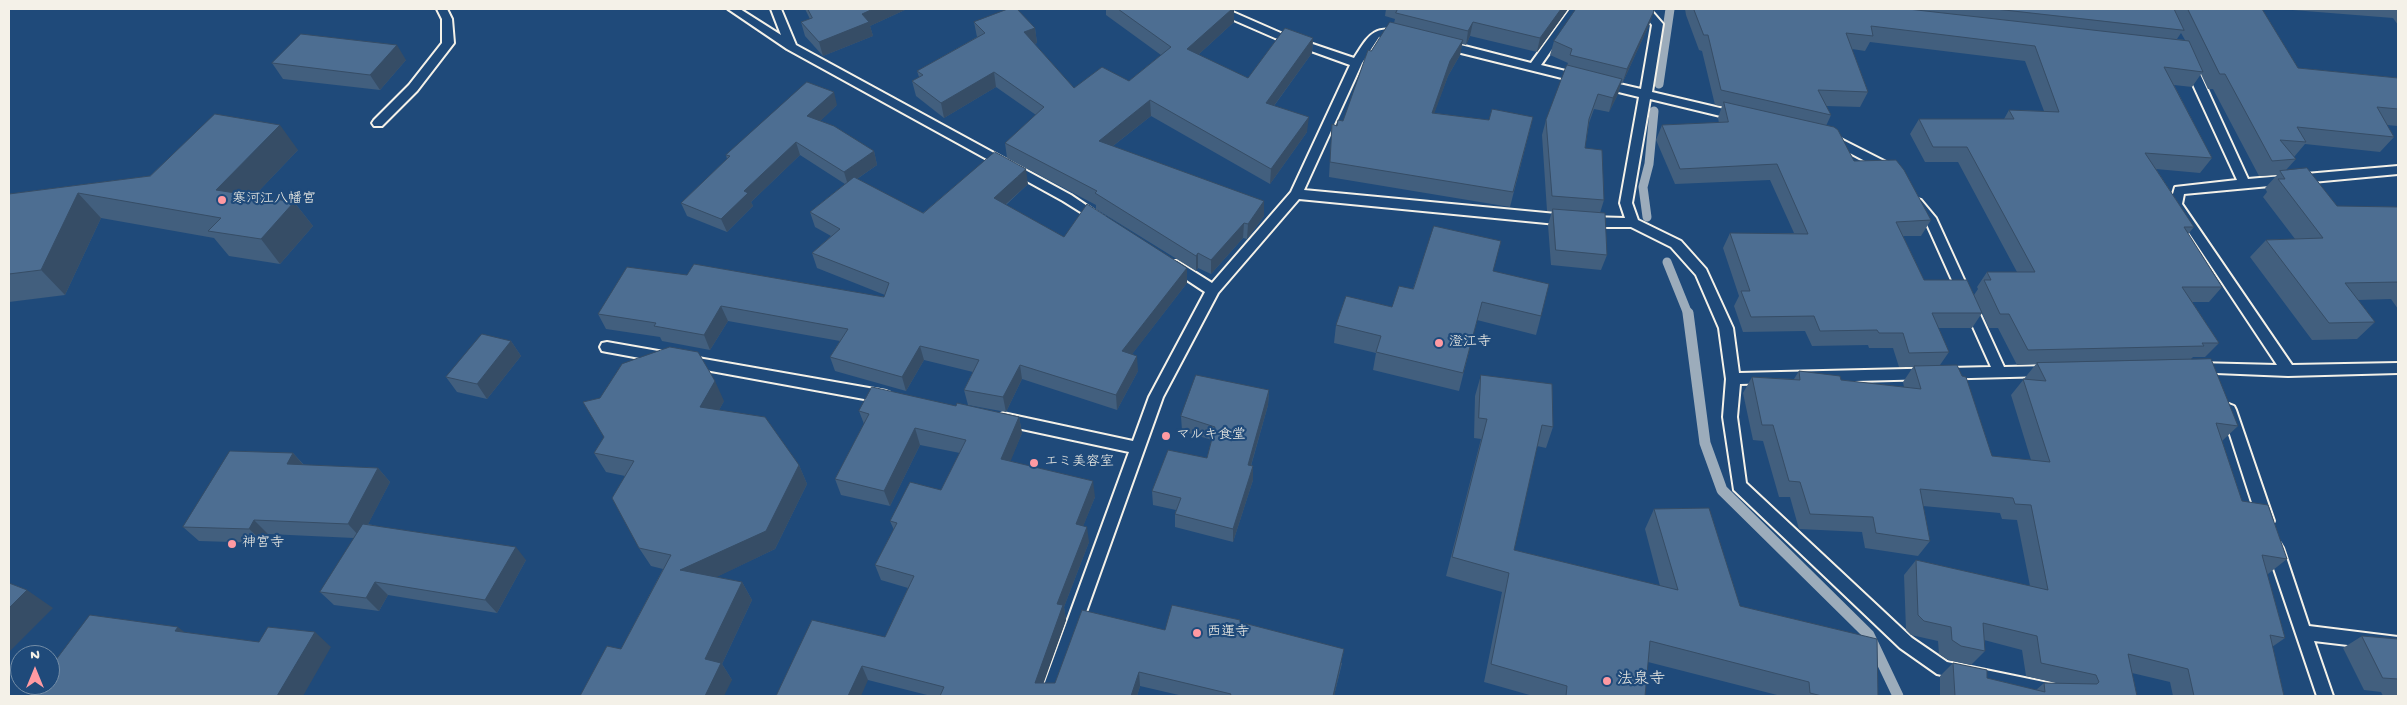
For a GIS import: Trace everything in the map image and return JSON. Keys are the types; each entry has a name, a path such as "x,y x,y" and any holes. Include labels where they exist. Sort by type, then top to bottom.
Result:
{"lane":[{"path":"378,123 413,88 448,43 447,19 442,9"},
{"path":"733,9 791,47 1067,198 1108,224"},
{"path":"776,9 791,47"},
{"path":"1217,9 1279,36 1356,63"},
{"path":"1534,67 1575,9"},
{"path":"1633,223 1626,203 1658,24 1644,9"},
{"path":"1048,696 1156,397 1213,290 1296,194 1356,63 1375,35 1388,31 1415,38"},
{"path":"1434,42 1646,96 1753,120"},
{"path":"2183,51 2244,183"},
{"path":"1822,136 1831,138 1890,169 1896,176"},
{"path":"2288,372 2176,204 2179,190 2398,170"},
{"path":"1907,190 1930,218 2000,372"},
{"path":"1296,194 1582,221 1633,223 1676,244 1701,272 1726,328 1733,379 1730,417 1739,486 1906,643 1943,668 2073,696"},
{"path":"1164,260 1213,290"},
{"path":"607,347 896,398"},
{"path":"2215,367 2302,632 2325,696"},
{"path":"2185,368 2215,367 2288,372 2398,368"},
{"path":"1733,379 2058,371"},
{"path":"993,417 1137,448"},
{"path":"2302,632 2398,644"}],"building":[{"path":"808,9 873,9 862,14 869,22 819,42 801,22 812,18"},
{"path":"1008,9 1017,9 1035,28 1024,32 1074,88 1102,67 1129,81 1171,47 1118,9 1232,9 1187,49 1248,78 1285,28 1313,38 1266,103 1309,117 1271,169 1150,100 1099,141 1264,201 1248,224 1244,223 1211,260 1198,253 1196,256 1095,193 1097,191 1005,143 1044,107 994,72 941,103 912,81 923,75 917,71 985,33 974,22"},
{"path":"1398,9 1561,9 1540,38 1473,22 1468,31 1396,13"},
{"path":"1576,9 1652,9 1654,11 1627,69 1570,55 1572,49 1554,41"},
{"path":"1694,9 1908,9 2189,41 2203,72 2164,67 2212,158 2145,153 2194,227 2184,227 2222,287 2182,287 2219,343 2202,343 2204,346 2028,350 2009,314 2000,314 1984,280 1991,280 1987,272 2035,272 1967,147 1933,147 1919,119 2014,119 2009,110 2059,112 2035,46 1871,26 1873,36 1846,33 1868,92 1818,90 1831,115 1721,90 1708,35 1704,35"},
{"path":"1996,9 2174,9 2184,30"},
{"path":"2188,9 2262,9 2298,68 2398,78 2398,109 2377,107 2394,137 2297,127 2306,142 2280,140 2296,159 2272,161 2225,74 2220,74"},
{"path":"1390,22 1463,40 1450,61 1432,113 1489,120 1492,109 1533,117 1513,192 1330,162 1332,124 1337,126 1338,120 1343,121 1368,50 1371,51"},
{"path":"301,34 397,45 370,75 272,63"},
{"path":"1567,65 1622,79 1613,98 1598,94 1589,119 1585,148 1602,150 1604,200 1552,196 1546,120"},
{"path":"807,82 834,92 807,116 834,126 874,151 844,172 796,142 744,191 748,193 721,219 681,203 730,156 726,155"},
{"path":"1724,102 1834,127 1838,130 1854,161 1896,160 1904,170 1931,220 1896,222 1924,280 1967,280 1982,313 1932,313 1949,352 1909,353 1903,333 1879,333 1877,330 1820,331 1814,316 1751,317 1741,291 1750,291 1730,233 1808,234 1777,164 1680,169 1662,125 1728,122"},
{"path":"215,114 280,125 216,190 294,202 261,239 208,231 221,218 78,193 41,270 9,274 9,194 150,176"},
{"path":"995,152 1026,169 994,198 1064,237 1087,204 1187,268 1122,351 1137,356 1116,395 1020,365 1003,397 964,390 979,360 920,346 902,377 830,357 848,329 721,306 704,335 654,326 656,323 598,314 627,267 687,275 694,264 884,297 889,283 812,253 840,229 810,212 854,177 923,213"},
{"path":"2307,168 2337,206 2398,207 2398,282 2345,283 2375,322 2329,323 2266,240 2323,238 2278,179 2285,179 2280,171"},
{"path":"1553,209 1605,213 1607,255 1556,250"},
{"path":"1434,226 1501,241 1493,271 1549,284 1541,316 1482,302 1463,373 1376,352 1381,336 1336,325 1346,296 1392,307 1399,286 1413,289"},
{"path":"482,334 511,341 477,384 446,377"},
{"path":"670,347 698,352 715,381 700,407 765,417 799,465 766,531 680,570 742,582 705,659 721,663 705,696 580,696 607,646 621,649 671,555 639,548 612,498 634,461 594,453 604,437 583,402 600,398 622,364"},
{"path":"2211,359 2238,426 2216,423 2242,501 2268,505 2287,559 2262,555 2285,638 2270,635 2284,696 2194,696 2188,669 2128,654 2137,696 1955,696 1953,663 1987,670 1987,678 2045,692 2044,683 2097,684 2099,682 2096,675 2041,663 2037,636 1983,623 1985,651 1961,646 1952,640 1951,627 1924,621 1918,615 1916,560 2048,590 2031,505 2015,504 2013,498 1920,489 1930,541 1876,533 1873,517 1810,514 1800,482 1789,481 1773,425 1762,425 1752,377 1800,380 1799,371 1840,376 1841,380 1921,389 1914,366 1957,365 1962,376 1966,377 1992,456 2050,462 2023,379 2046,381 2037,363"},
{"path":"1196,375 1269,390 1248,465 1253,466 1233,529 1175,514 1181,498 1152,491 1168,450 1207,458 1215,427 1181,416"},
{"path":"1481,375 1552,384 1553,427 1542,425 1514,550 1678,590 1654,509 1709,508 1740,606 1877,639 1878,696 1822,696 1810,693 1809,682 1650,641 1645,696 1566,696 1567,686 1491,664 1509,573 1452,557 1487,419 1479,418"},
{"path":"872,387 956,406 957,403 1019,417 1001,459 1093,481 1076,524 1087,527 1057,604 1063,605 1035,683 1055,683 1082,610 1165,630 1172,605 1240,620 1240,622 1344,649 1333,696 1230,696 1231,694 1139,672 1131,696 940,696 944,687 862,666 848,696 776,696 812,620 885,637 914,576 875,565 897,523 890,521 910,482 941,490 966,440 915,428 884,491 835,479 869,414 859,411"},
{"path":"230,451 293,453 287,464 378,468 348,524 254,520 249,529 183,527"},
{"path":"363,524 516,547 485,600 375,582 366,598 320,592"},
{"path":"9,583 27,590 9,608"},
{"path":"90,615 178,627 175,631 259,642 268,627 315,632 277,696 29,696 60,695 60,655"},
{"path":"2362,636 2398,639 2398,679 2383,678"}],"waterway":[{"path":"1659,84 1670,9"},
{"path":"1647,217 1643,187 1649,164 1654,111"},
{"path":"1667,262 1688,314"},
{"path":"1688,313 1705,443 1722,490 1869,635 1898,696"}],"place":[{"name":"寒河江八幡宮","path":"222,200"},
{"name":"澄江寺","path":"1439,343"},
{"name":"マルキ食堂","path":"1166,436"},
{"name":"エミ美容室","path":"1034,463"},
{"name":"神宮寺","path":"232,544"},
{"name":"西運寺","path":"1197,633"},
{"name":"法泉寺","path":"1607,681"}]}
